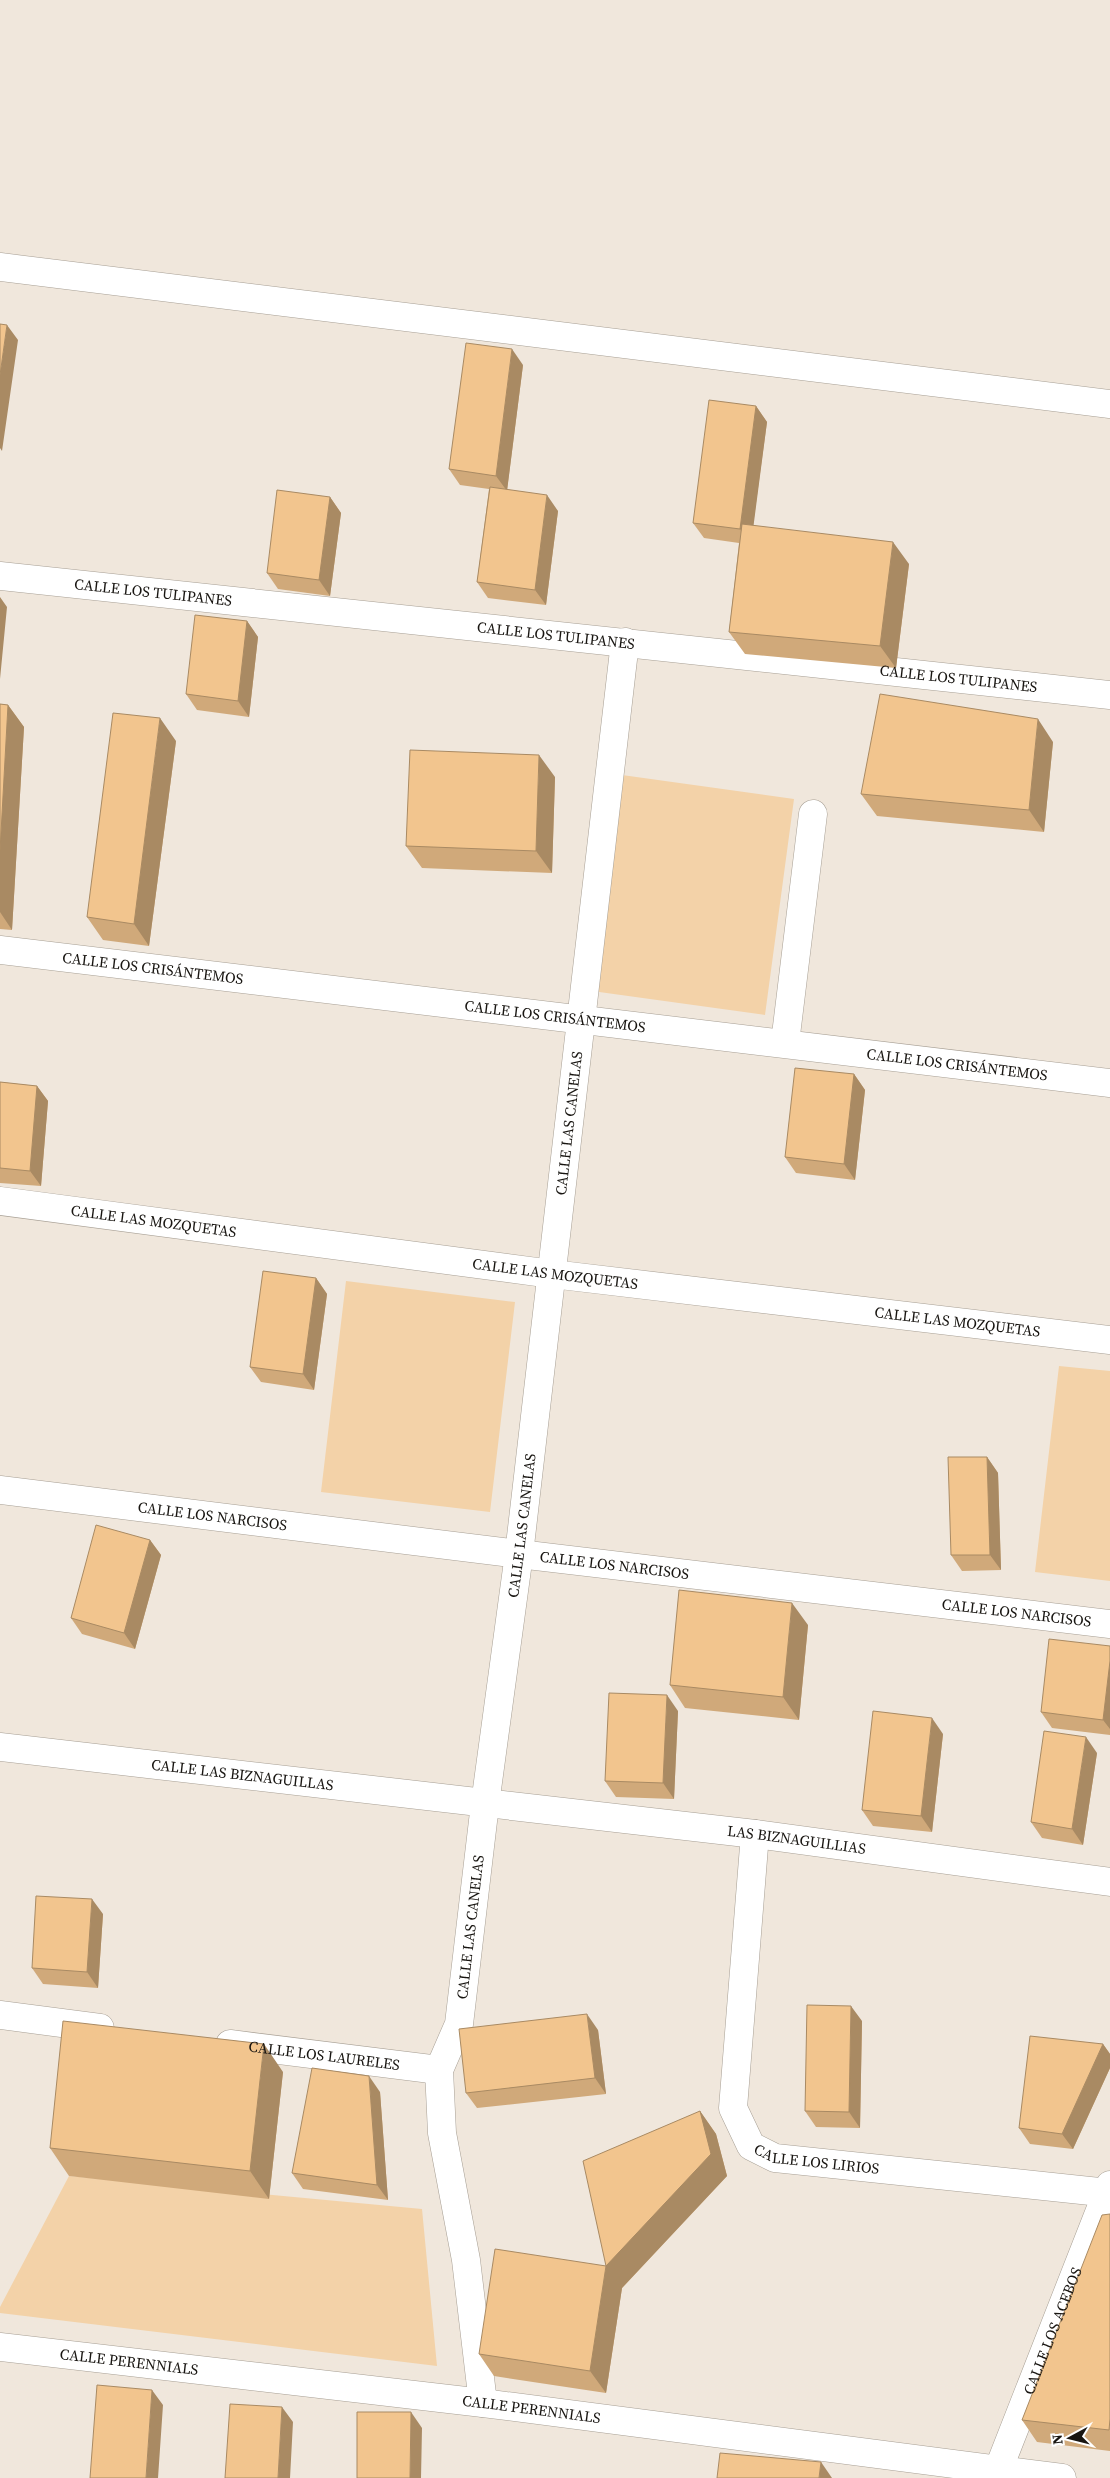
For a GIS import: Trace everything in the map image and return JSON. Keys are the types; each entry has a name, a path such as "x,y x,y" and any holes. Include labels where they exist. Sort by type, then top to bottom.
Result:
{"street":[{"path":"0,267 1110,404"},
{"name":"CALLE LOS TULIPANES","path":"0,576 1110,695"},
{"name":"CALLE LAS CANELAS","path":"483,2403 466,2260 442,2134 439,2070 459,2024 484,1804 519,1554 626,642"},
{"path":"784,1043 813,814"},
{"name":"CALLE LOS CRISÁNTEMOS","path":"0,950 1110,1083"},
{"name":"CALLE LAS MOZQUETAS","path":"0,1202 552,1274 1110,1340"},
{"name":"CALLE LOS NARCISOS","path":"0,1490 1110,1624"},
{"name":"CALLE LAS BIZNAGUILLAS","path":"0,1747 484,1804"},
{"name":"LAS BIZNAGUILLIAS","path":"484,1804 754,1834 1110,1882"},
{"name":"CALLE LOS LIRIOS","path":"754,1834 733,2108 751,2146 775,2158 1109,2190"},
{"path":"0,2015 127,2031"},
{"name":"CALLE LOS LAURELES","path":"205,2041 439,2070"},
{"name":"CALLE LOS ACEBOS","path":"996,2474 1109,2190"},
{"name":"CALLE PERENNIALS","path":"0,2347 483,2403 996,2474 1062,2478"}],"shaded area":[{"path":"622,775 794,799 765,1015 592,991"},
{"path":"346,1281 515,1302 490,1512 321,1492"},
{"path":"1059,1366 1110,1371 1110,1581 1035,1572"},
{"path":"69,2176 422,2209 437,2366 0,2313 0,2307"}],"building":[{"path":"0,324 7,325 0,375"},
{"path":"466,343 512,349 496,476 449,469"},
{"path":"709,400 756,406 740,529 693,523"},
{"path":"490,487 547,495 535,590 477,582"},
{"path":"277,490 330,497 319,580 267,573"},
{"path":"742,524 893,542 880,646 729,632"},
{"path":"195,615 247,621 238,701 186,694"},
{"path":"880,694 1038,719 1029,810 861,794"},
{"path":"0,704 8,705 0,851"},
{"path":"113,713 160,718 134,924 87,917"},
{"path":"410,750 539,755 536,851 406,846"},
{"path":"795,1068 854,1074 844,1164 785,1157"},
{"path":"0,1082 37,1086 30,1171 0,1168"},
{"path":"263,1271 316,1278 303,1374 250,1367"},
{"path":"948,1457 987,1457 990,1555 951,1555"},
{"path":"96,1525 150,1540 124,1633 71,1618"},
{"path":"679,1590 792,1603 783,1697 670,1685"},
{"path":"1049,1639 1110,1646 1103,1720 1041,1712"},
{"path":"609,1693 667,1695 663,1783 605,1781"},
{"path":"873,1711 932,1718 921,1816 862,1810"},
{"path":"1044,1731 1086,1737 1072,1829 1031,1822"},
{"path":"36,1896 92,1899 87,1972 32,1968"},
{"path":"807,2005 851,2006 849,2112 805,2111"},
{"path":"587,2014 595,2078 466,2093 459,2029"},
{"path":"63,2021 264,2044 250,2171 50,2148"},
{"path":"1030,2036 1103,2044 1062,2134 1019,2128"},
{"path":"312,2068 369,2076 377,2185 292,2173"},
{"path":"700,2111 711,2154 606,2266 583,2161"},
{"path":"1110,2214 1109,2430 1022,2420 1102,2215"},
{"path":"495,2249 606,2266 590,2371 479,2354"},
{"path":"97,2385 152,2390 146,2478 90,2478"},
{"path":"230,2404 282,2407 278,2478 225,2478"},
{"path":"357,2412 411,2412 410,2478 357,2478"},
{"path":"720,2453 821,2462 819,2478 717,2478"}]}
